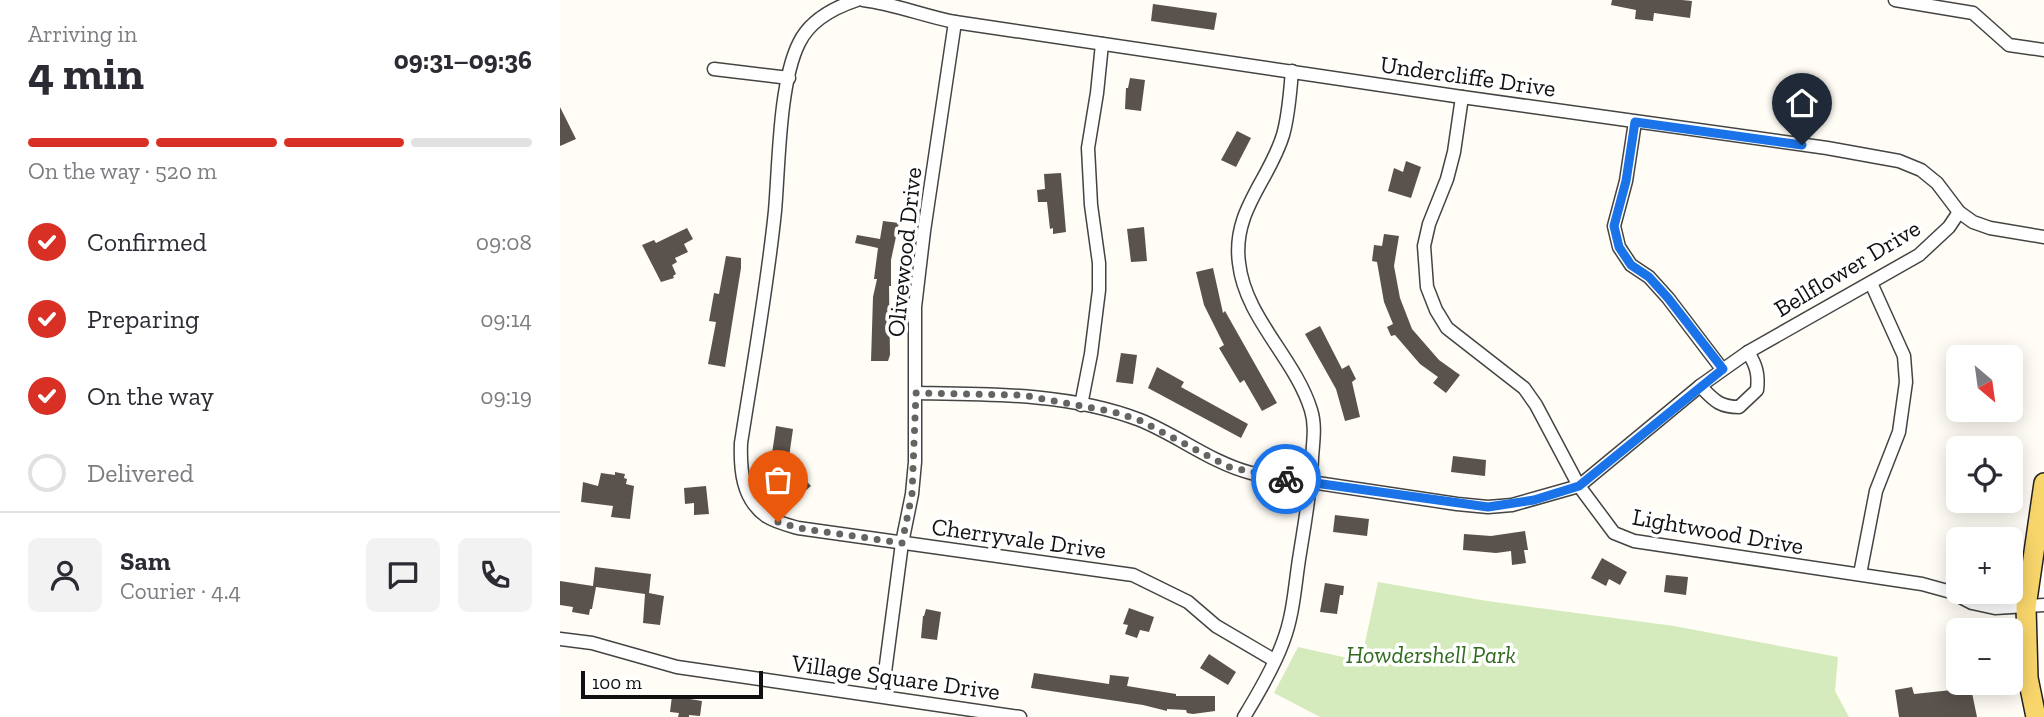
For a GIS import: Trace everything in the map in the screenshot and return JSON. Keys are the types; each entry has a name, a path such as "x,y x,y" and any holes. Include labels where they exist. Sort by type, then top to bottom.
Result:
{"main road":[{"path":"2036,717 2028,678 2044,483"}],"street":[{"path":"714,69 789,78 799,43 808,29 817,19 857,0"},
{"name":"Undercliffe Drive","path":"863,0 895,5 932,18 955,22 1827,148 1899,161 1921,170 1937,183 1959,212 1973,222 1990,228 2044,237"},
{"path":"1895,0 1973,13 2009,45 2044,50"},
{"name":"Olivewood Drive","path":"882,695 902,543 913,483 915,307 955,22"},
{"path":"1080,405 1091,354 1099,290 1088,148 1102,44"},
{"path":"1244,717 1283,642 1289,621 1311,483 1314,431 1311,411 1249,297 1238,263 1242,217 1274,158 1283,134 1292,71"},
{"name":"Cherryvale Drive","path":"789,78 768,264 741,443 740,466 744,486 753,502 765,515 798,528 1133,575 1188,602 1216,626 1274,660"},
{"name":"Lightwood Drive","path":"1462,97 1454,152 1424,247 1427,287 1447,328 1524,388 1536,405 1579,486 1614,533 1634,541 1922,584 1951,592 1972,603 1995,608 2035,606"},
{"path":"1635,122 1626,181 1614,226 1619,247 1631,265 1649,277 1668,298 1723,369"},
{"name":"Bellflower Drive","path":"916,393 1022,395 1080,405 1139,420 1229,467 1251,473 1488,507 1534,500 1579,486 1700,386 1748,352 1919,255 1934,242 1959,212"},
{"path":"1860,574 1875,491 1899,432 1906,382 1904,356 1871,283"},
{"path":"1700,386 1713,400 1725,407 1739,407 1757,390 1758,376 1748,352"},
{"name":"Village Square Drive","path":"560,639 592,643 677,667 1020,717"}],"green space":[{"name":"Howdershell Park","path":"1378,582 1487,601 1674,626 1838,657 1835,691 1849,717 1320,717 1274,693 1298,647 1361,661"}],"building":[{"path":"1612,0 1692,1 1690,18 1654,13 1653,21 1635,19 1636,10 1611,5"},
{"path":"1153,4 1217,13 1214,30 1151,21"},
{"path":"1130,78 1145,80 1141,111 1125,109 1126,88"},
{"path":"560,107 576,139 560,146"},
{"path":"1237,131 1251,138 1236,167 1221,160"},
{"path":"1406,161 1421,167 1411,198 1388,191 1394,168 1403,172"},
{"path":"1061,173 1066,232 1053,234 1047,202 1038,202 1037,190 1045,189 1044,174"},
{"path":"883,221 899,223 891,260 889,286 890,355 888,361 871,361 878,248 855,243 857,235 880,239"},
{"path":"1144,227 1147,261 1131,262 1127,229"},
{"path":"687,228 693,239 684,244 688,252 675,258 677,262 672,265 676,274 674,278 661,282 642,245 654,240 656,243"},
{"path":"1384,234 1399,236 1394,266 1400,298 1412,329 1439,360 1460,375 1446,393 1433,383 1438,377 1420,364 1395,335 1391,336 1387,327 1393,324 1384,302 1377,262 1372,261 1374,245 1382,246"},
{"path":"726,256 741,258 741,268 725,367 708,364 716,322 709,321 714,293 719,294"},
{"path":"1213,268 1223,313 1225,311 1277,403 1262,411 1244,380 1240,383 1219,348 1224,345 1204,305 1196,272"},
{"path":"1320,326 1342,369 1349,365 1356,379 1352,382 1360,417 1345,421 1336,389 1305,334"},
{"path":"1121,353 1137,355 1133,384 1116,382"},
{"path":"1157,367 1184,382 1181,387 1248,424 1241,438 1148,388"},
{"path":"776,426 793,429 789,457 772,454"},
{"path":"1453,456 1486,460 1485,476 1451,472"},
{"path":"787,460 811,486 798,497 775,473"},
{"path":"615,472 625,474 626,484 634,486 630,519 611,517 613,506 581,502 583,482 598,486 601,473 615,475"},
{"path":"706,486 709,514 694,515 694,503 685,504 684,488"},
{"path":"1335,515 1369,519 1367,536 1333,532"},
{"path":"1525,531 1528,550 1524,550 1526,563 1512,565 1511,551 1496,553 1463,550 1464,534 1491,536"},
{"path":"1602,558 1627,572 1620,585 1609,579 1606,586 1591,578"},
{"path":"595,567 651,574 649,593 664,596 660,625 643,623 645,594 596,587 589,615 572,612 573,607 560,605 560,581 593,586"},
{"path":"1666,575 1688,577 1686,595 1664,592"},
{"path":"1325,583 1344,586 1337,614 1320,612"},
{"path":"1129,608 1154,617 1149,632 1140,630 1137,638 1125,634 1128,625 1123,624"},
{"path":"926,609 941,612 937,640 921,638"},
{"path":"1209,654 1236,672 1228,685 1200,668"},
{"path":"1034,673 1109,684 1110,675 1129,677 1127,686 1176,696 1215,696 1215,711 1193,714 1187,713 1186,710 1167,711 1031,688"},
{"path":"1912,687 1914,694 1946,691 1946,695 1972,695 1977,717 1899,717 1895,690"},
{"path":"672,696 702,701 700,716 678,717 679,713 670,712"}],"way so far":[{"path":"778,522 798,528 902,543 912,494 915,462 916,393 1022,395 1114,412 1139,420 1229,467 1286,479"}],"route":[{"path":"1286,479 1488,507 1534,500 1579,486 1723,369 1668,298 1649,277 1631,265 1619,247 1614,226 1626,181 1635,122 1802,145"}]}
